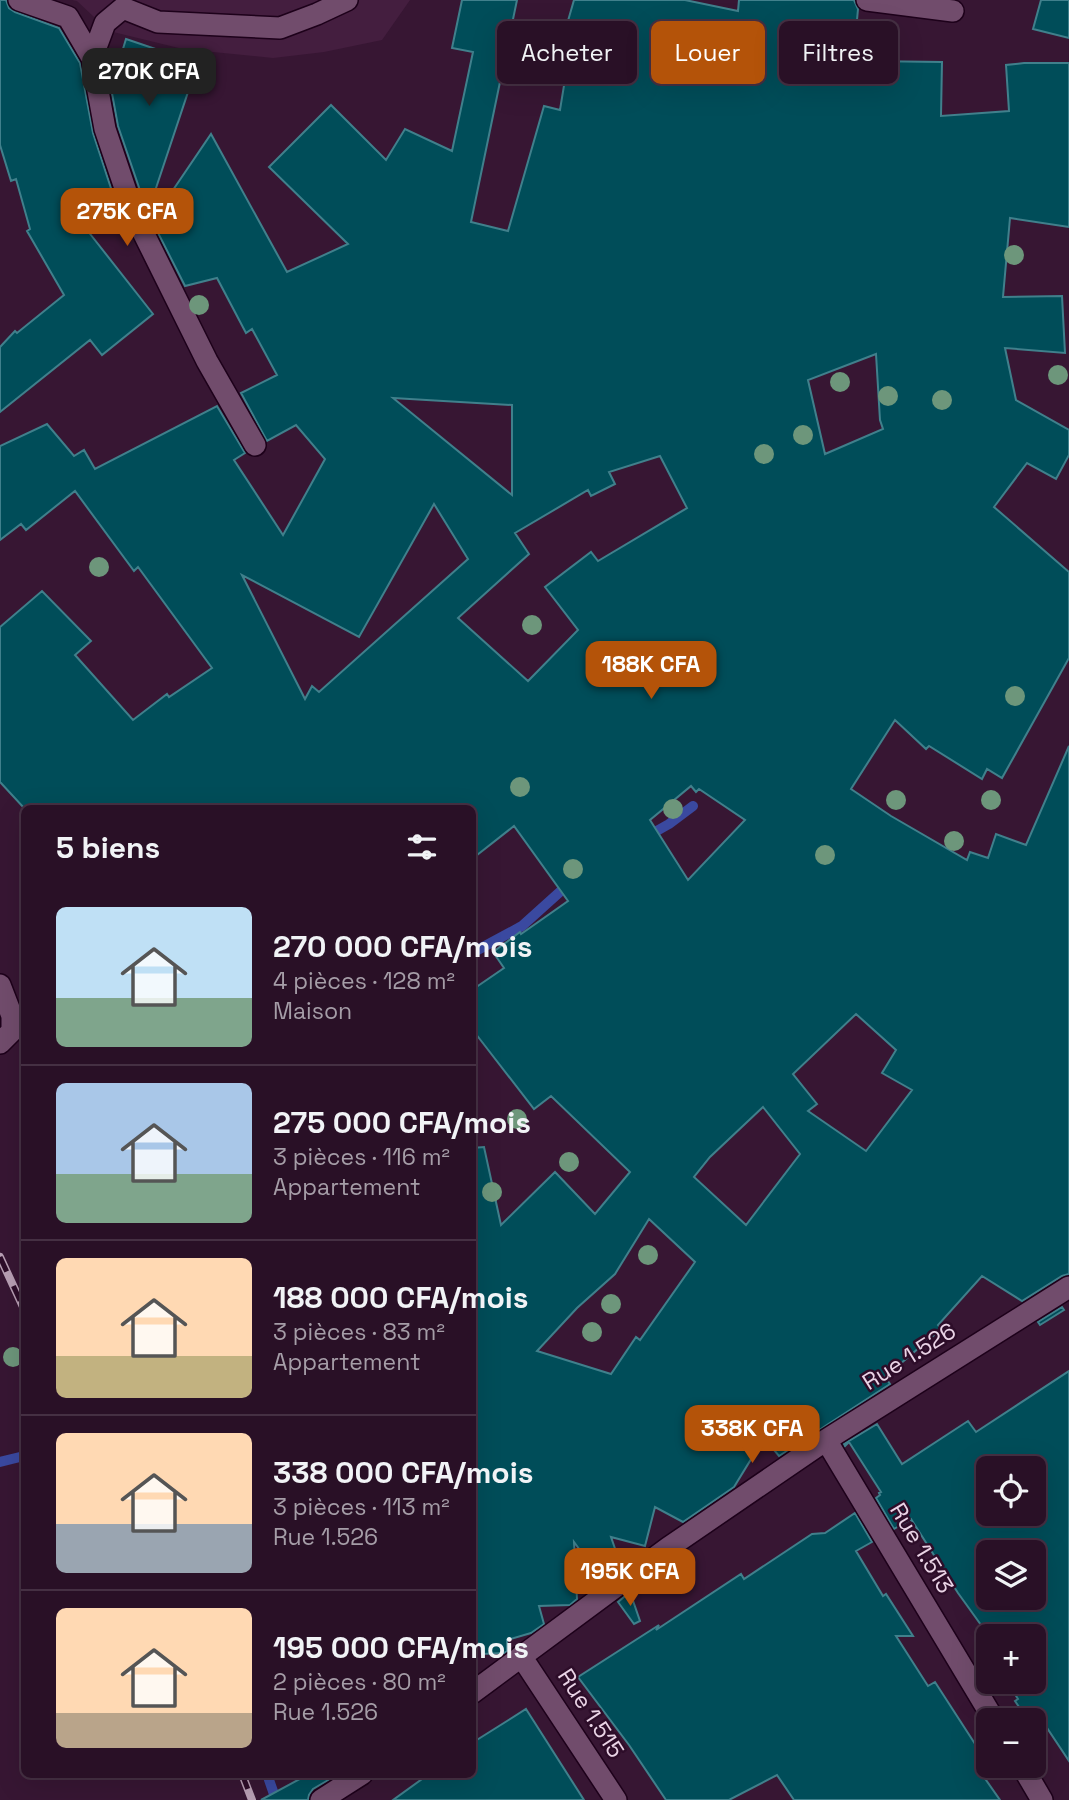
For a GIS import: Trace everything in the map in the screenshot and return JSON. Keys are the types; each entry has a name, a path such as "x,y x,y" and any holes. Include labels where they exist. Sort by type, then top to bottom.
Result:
{"street":[{"path":"19,0 68,17 92,58 105,129 133,212 207,361 255,445"},
{"path":"92,58 105,23 123,8 158,22 280,28 347,0"},
{"path":"867,0 953,11"},
{"path":"0,985 12,1016 12,1031 0,1043"},
{"name":"Rue 1.526","path":"476,1690 668,1548 826,1440 1066,1294"},
{"name":"Rue 1.513","path":"826,1440 988,1708"},
{"name":"Rue 1.515","path":"521,1656 616,1800"},
{"path":"321,1800 356,1778"},
{"path":"1029,1778 1042,1800"}],"shaded area":[{"path":"72,0 410,0 382,40 324,52 273,58 183,49 109,31 77,1"}],"building":[{"path":"0,0 6,0 9,8 15,12 59,28 80,63 93,133 120,216 87,230 153,314 102,355 90,340 0,412 0,347 15,331 17,333 64,295 27,231 30,229 16,179 11,181 0,145"},
{"path":"462,0 517,0 513,21 497,21 497,84 500,84 471,222 508,231 544,106 560,110 564,84 637,84 637,21 568,21 574,0 685,0 738,11 739,0 854,0 858,9 857,21 779,21 779,84 898,84 898,61 942,62 941,116 1009,111 1006,65 1069,63 1069,227 1010,218 1003,297 1062,296 1065,353 1005,348 1016,400 1069,430 1069,455 1056,479 1027,463 994,507 1069,572 1069,658 1002,778 987,769 982,779 929,746 926,749 895,720 851,789 891,816 967,860 970,852 988,858 996,834 1026,845 1069,746 1069,1274 1022,1301 982,1276 938,1325 941,1329 885,1377 890,1384 779,1456 764,1438 734,1487 683,1522 655,1507 645,1546 611,1537 621,1566 602,1580 574,1542 577,1599 570,1605 539,1606 544,1624 531,1633 507,1640 507,1651 504,1653 482,1654 481,1644 476,1643 476,1148 484,1147 501,1225 555,1172 595,1214 630,1172 551,1096 534,1109 476,1034 476,987 504,968 493,952 568,901 514,826 476,856 476,805 21,805 0,782 0,627 42,591 91,641 75,655 133,720 167,694 169,697 212,668 138,567 134,571 75,491 26,530 21,524 0,540 0,446 47,424 74,456 84,450 95,469 217,406 245,453 234,460 283,535 325,459 296,425 267,441 241,393 277,375 252,329 246,333 217,278 185,286 152,221 211,134 287,272 348,244 269,167 331,105 386,160 405,129 452,151 473,52 452,48","holes":["876,354 880,420 883,429 825,454 808,380","393,398 512,405 512,495","660,456 687,508 598,561 591,552 545,587 578,630 528,681 458,618 529,554 515,533 588,490 591,496 615,484 609,472","434,504 468,559 319,692 312,686 305,699 242,575 359,637","691,786 696,792 699,789 745,820 688,880 650,820","856,1014 896,1050 882,1073 912,1090 866,1151 808,1111 817,1104 793,1074","763,1107 800,1154 746,1225 694,1177 710,1157","649,1219 695,1262 640,1340 636,1337 611,1374 537,1351 577,1308 615,1274"]},
{"path":"1041,0 1069,0 1069,38 1033,29"},
{"path":"126,39 200,64 181,78 188,92 151,203 145,205 118,126 111,88"},
{"path":"1062,1307 1064,1310 1040,1325 1038,1322"},
{"path":"1069,1371 1069,1761 1046,1726 1046,1708 1020,1708 1015,1701 1018,1699 1015,1694 1046,1694 1046,1624 980,1624 911,1519 894,1529 876,1498 881,1492 849,1442 845,1446 844,1444 877,1424 902,1464 968,1421 976,1432"},
{"path":"855,1513 872,1542 856,1551 883,1596 886,1594 913,1636 896,1636 928,1686 935,1682 976,1745 976,1778 985,1778 1000,1800 794,1800 777,1775 729,1800 666,1800 578,1677 741,1574 744,1579 812,1534 825,1533"},
{"path":"630,1592 640,1621 634,1624 618,1602"},
{"path":"526,1709 584,1800 393,1800 423,1778 476,1778 476,1740"},
{"path":"302,1778 330,1779 313,1789 308,1800 261,1800"}],"waterway":[{"path":"646,837 693,806"},
{"path":"476,951 522,926 573,883"},
{"path":"0,1462 21,1457"},
{"path":"268,1778 276,1800"}],"railway":[{"path":"0,1257 21,1302"},
{"path":"244,1778 252,1800"}]}
